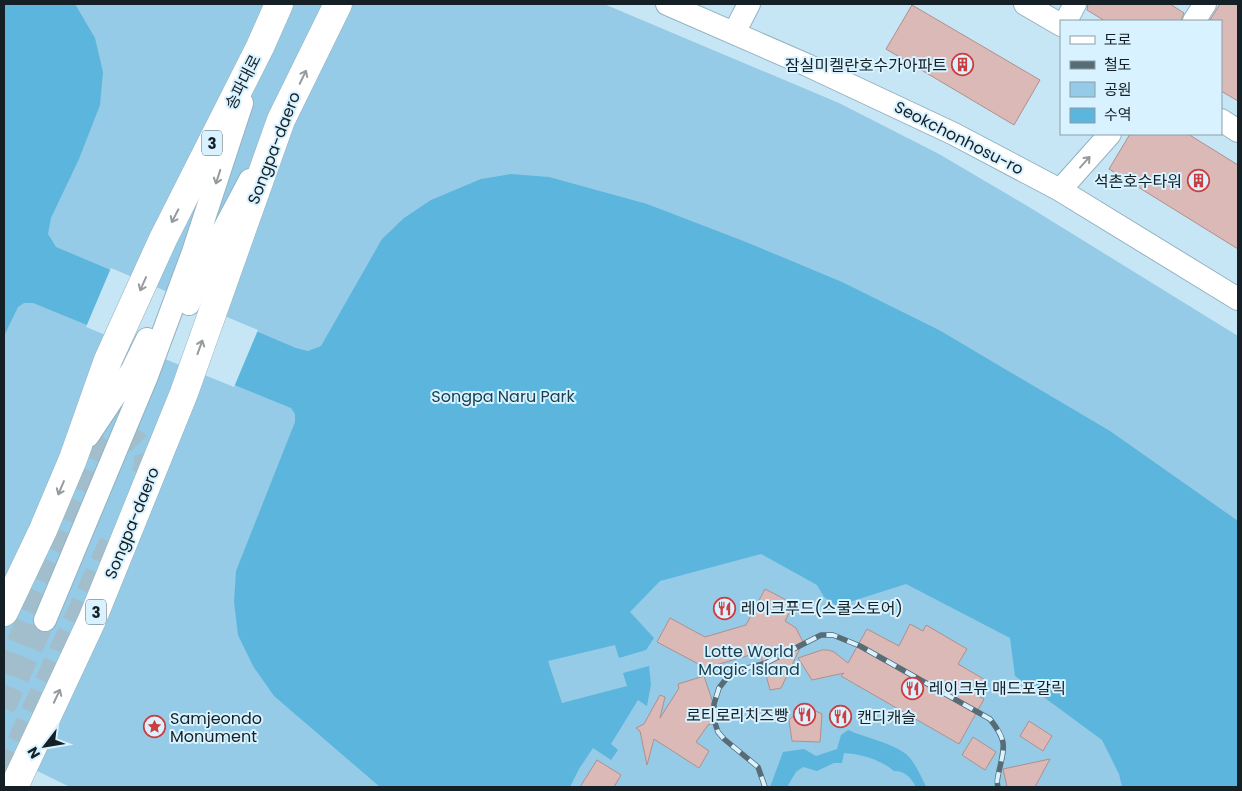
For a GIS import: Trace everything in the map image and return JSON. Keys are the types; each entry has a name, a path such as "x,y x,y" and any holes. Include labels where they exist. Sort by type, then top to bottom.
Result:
{"main road":[{"name":"송파대로","path":"136,372 163,239 260,47 279,4"},
{"name":"Songpa-daero","path":"14,787 92,620 184,393 210,259 338,4"},
{"name":"3","path":"4,612 43,530 73,459 136,372"}],"street":[{"name":"Seokchonhosu-ro","path":"667,4 807,64 954,134 1060,190 1238,299"},
{"path":"734,33 749,4"},
{"path":"1025,4 1060,24"},
{"path":"1067,20 1075,4"},
{"path":"1195,20 1205,4"},
{"path":"50,622 136,372 210,259 260,47"},
{"path":"1222,121 1238,130"},
{"path":"1060,190 1109,135"}],"green space":[{"name":"Songpa Naru Park","path":"4,4 604,4 839,103 939,154 1029,207 1238,336 1238,787 70,787 4,757"}],"water":[{"path":"4,4 75,4 95,38 103,72 100,105 79,159 51,218 48,234 56,247 296,348 308,351 321,346 382,239 404,218 431,200 481,179 511,174 549,177 647,204 842,282 939,330 1110,431 1238,521 1238,787 1122,787 1119,774 1102,740 1015,676 1010,638 906,584 837,606 824,597 817,585 761,554 660,581 630,612 654,638 646,650 619,658 615,645 548,661 562,703 627,686 623,673 649,666 651,684 647,706 638,700 611,744 618,750 611,760 593,748 570,787 380,787 274,696 253,666 238,635 234,602 236,571 295,422 295,414 291,408 33,303 24,303 18,307 4,336"},
{"path":"848,730 901,750 915,765 926,787 916,787 905,774 894,771 877,761 864,756 844,753 842,763 834,763 817,771 803,767 796,772 787,787 770,787 783,752 804,749 816,756 837,749 841,735"}],"pier":[{"path":"111,268 258,330 234,387 86,327"}],"building":[{"path":"1088,4 1170,4 1184,13 1181,20 1103,20 1087,10"},
{"path":"1220,4 1238,4 1238,101 1222,92 1222,20 1210,20"},
{"name":"잠실미켈란호수가아파트","path":"912,5 1040,80 1014,125 886,49"},
{"path":"1129,135 1190,135 1238,165 1238,249 1109,169"},
{"path":"765,589 794,604 785,621 796,628 803,642 781,688 770,690 760,652 706,668 657,642 670,618 705,637 746,625"},
{"path":"910,624 923,631 926,625 967,649 958,664 987,681 978,696 984,699 959,744 841,676 844,673 812,680 798,658 822,650 828,650 834,652 848,663 867,629 899,646"},
{"path":"704,676 719,721 708,725 696,742 709,751 699,768 654,739 647,765 640,731 636,728 644,724 660,695 665,697 660,718 679,688 678,684"},
{"path":"805,706 822,714 820,742 792,741 789,720"},
{"path":"1029,721 1052,736 1043,751 1020,736"},
{"path":"973,737 996,752 985,770 962,755"},
{"path":"1050,759 1035,787 1007,787 1003,769"},
{"path":"597,760 621,775 614,787 580,787"}],"tunnel":[{"path":"4,673 103,449 110,443 117,439 131,438 142,447 145,464 138,483"},
{"path":"4,772 113,536"},
{"path":"4,708 45,620"}],"railway":[{"path":"765,787 758,767 718,732 714,720 714,704 719,688 726,679 740,670 766,663 821,635 833,635 860,646 990,719 1002,738 1003,744 1003,755 997,779 998,787"}],"place":[{"name":"잠실미켈란호수가아파트","path":"963,65"},
{"name":"석촌호수타워","path":"1198,181"},
{"name":"레이크푸드(스쿨스토어)","path":"725,608"},
{"name":"레이크뷰 매드포갈릭","path":"913,688"},
{"name":"로티로리치즈빵","path":"805,715"},
{"name":"캔디캐슬","path":"841,717"},
{"name":"Samjeondo Monument","path":"154,727"}],"park label":[{"name":"Lotte World Magic Island","path":"749,660"}]}
